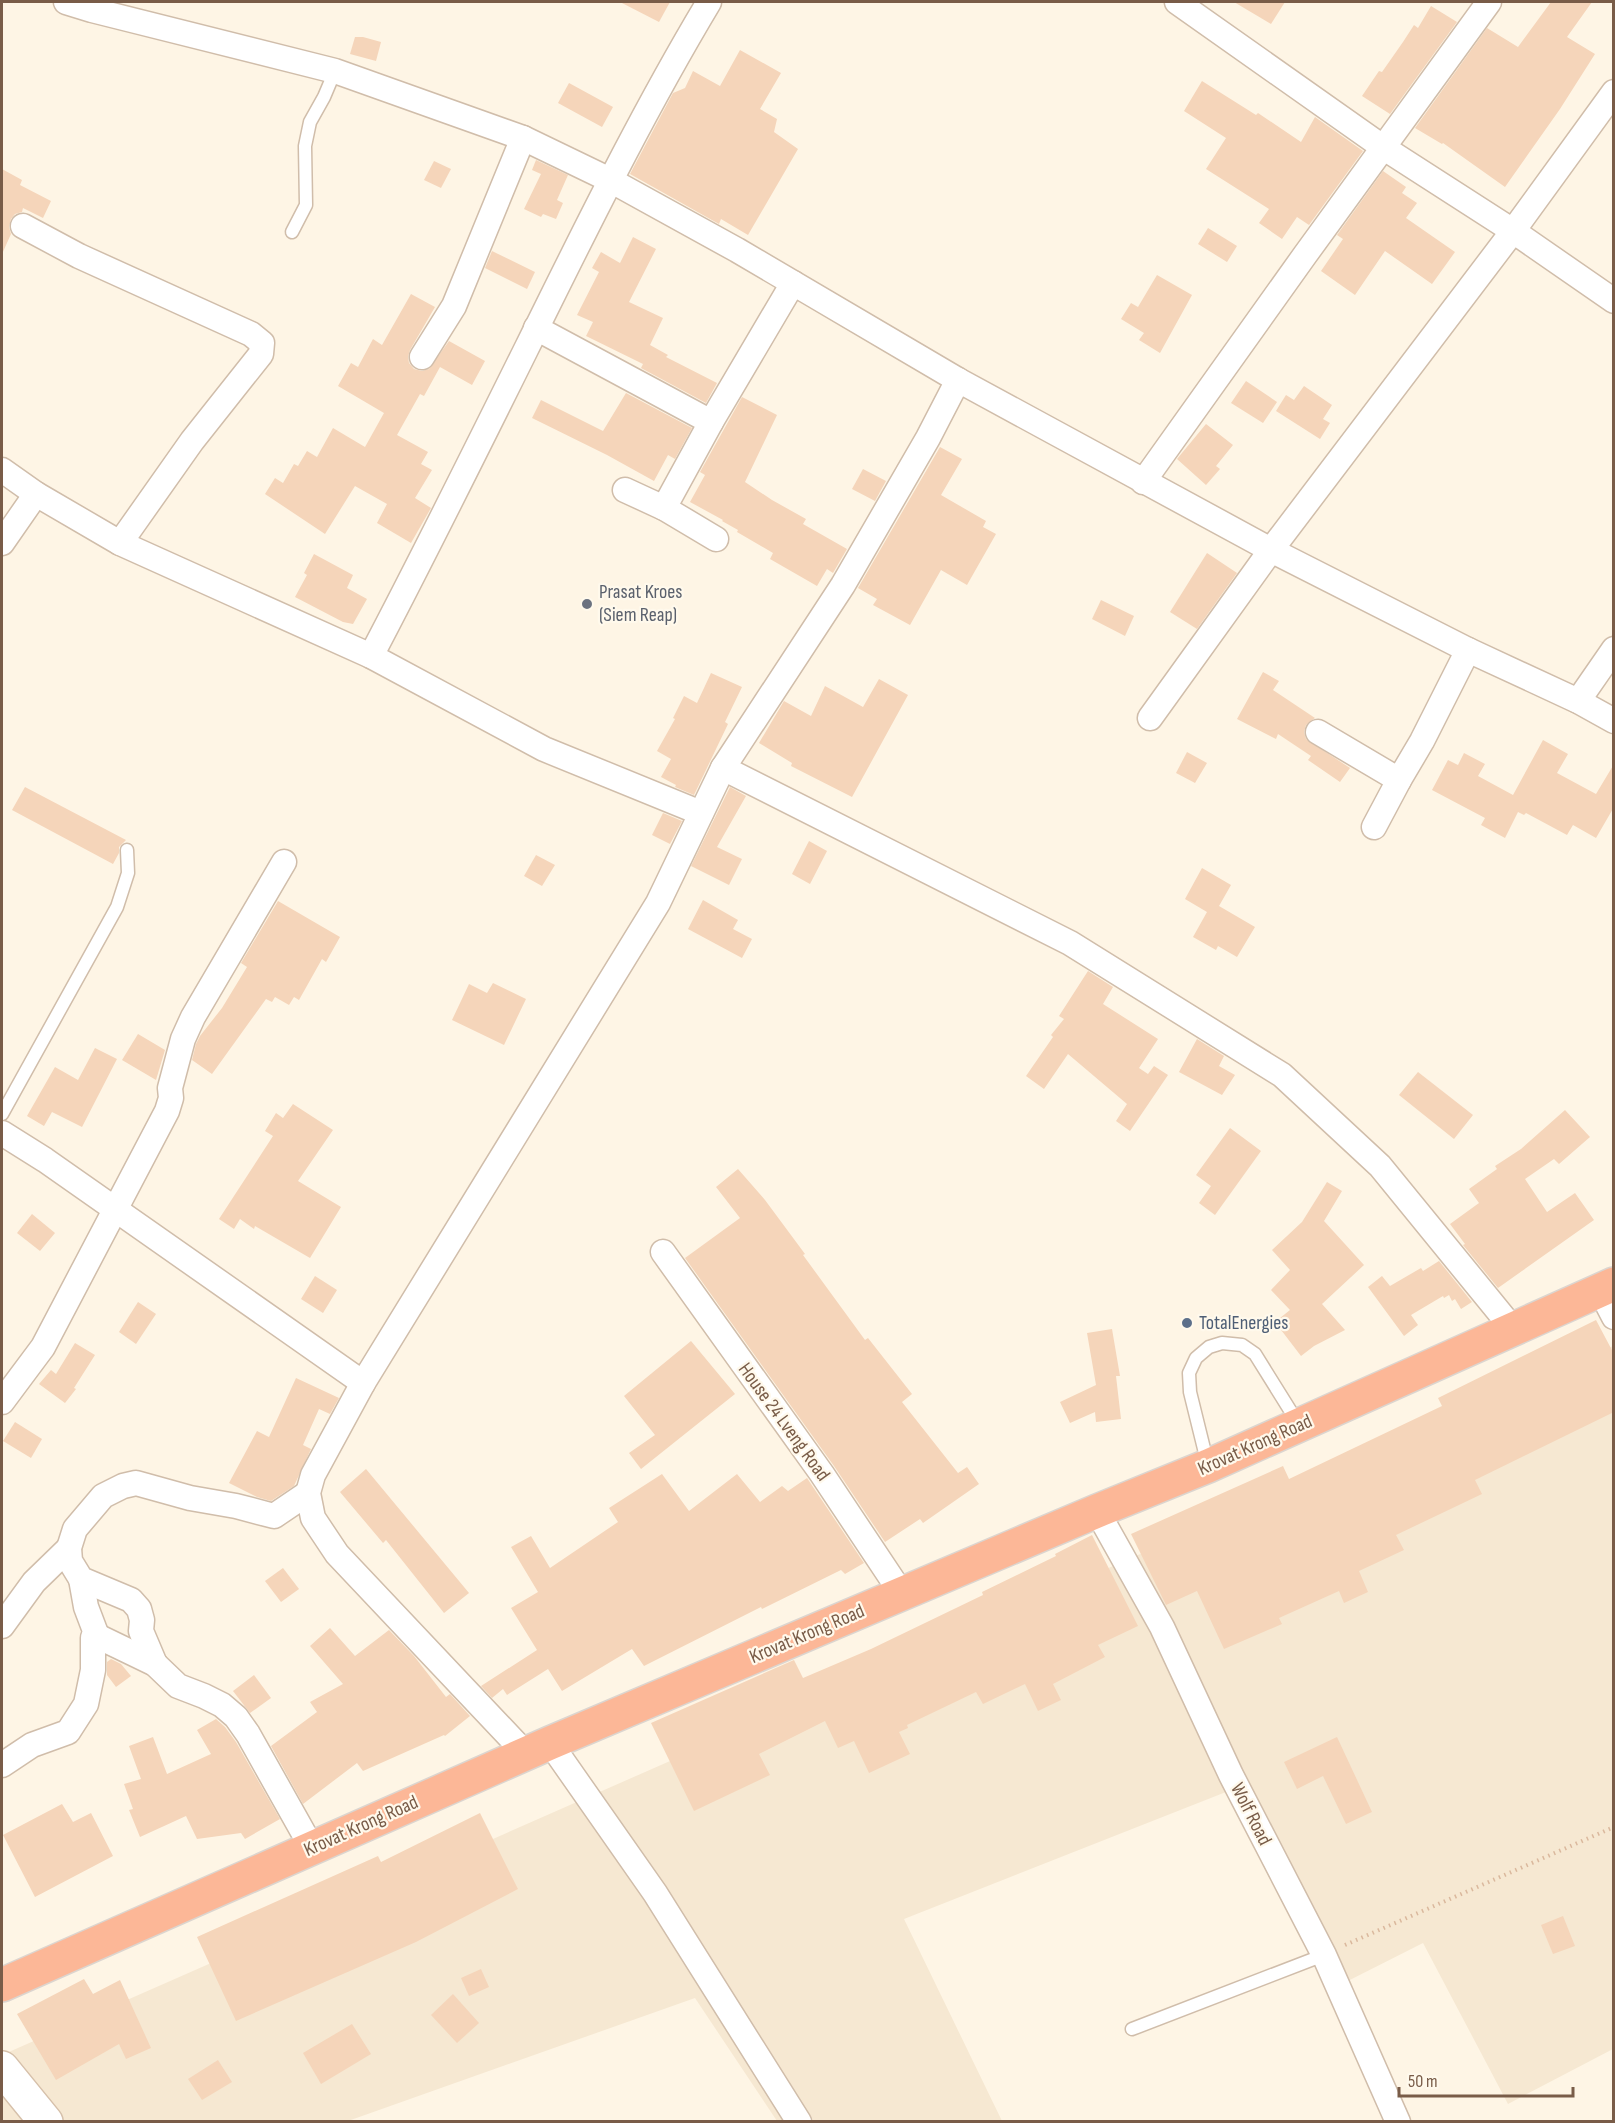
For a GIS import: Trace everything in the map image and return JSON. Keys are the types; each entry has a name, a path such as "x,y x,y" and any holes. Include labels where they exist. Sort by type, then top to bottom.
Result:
{"highway":[{"name":"Krovat Krong Road","path":"2,1985 538,1748 1208,1466 1513,1329 1609,1297"}],"street":[{"path":"66,2 335,71 523,138 610,180 793,283 958,380 1270,550 1468,650 1578,701 1614,721"},
{"path":"371,656 610,180 669,68 709,2"},
{"path":"1177,2 1384,148 1513,231 1614,301"},
{"path":"1143,482 1489,2"},
{"path":"1150,718 1270,550 1513,231 1614,92"},
{"path":"422,357 454,306 523,138"},
{"path":"23,226 79,256 251,334 262,343 261,354 192,441 120,543"},
{"path":"664,508 711,422 793,283"},
{"path":"536,328 711,422"},
{"path":"799,2121 656,1893 538,1748 337,1554 313,1518 308,1492 313,1475 363,1383 658,903 723,768 843,585 928,438 958,380"},
{"path":"2,470 36,494 120,543 371,656 544,749 701,813"},
{"path":"625,490 664,508 717,539"},
{"path":"2,543 36,494"},
{"path":"1578,701 1614,649"},
{"path":"1374,826 1422,741 1468,650"},
{"path":"1318,732 1399,780"},
{"path":"723,768 1070,943 1282,1075 1380,1166 1513,1329"},
{"path":"2,1402 43,1347 116,1211 167,1111 171,1098 170,1088 183,1039 193,1017 284,862"},
{"path":"2,1133 45,1160 363,1383"},
{"name":"House 24 Lveng Road","path":"663,1252 822,1474 902,1594"},
{"path":"308,1492 274,1516 236,1506 190,1498 136,1483 129,1484 103,1497 75,1529 69,1548 70,1561 81,1579 86,1607 97,1636 154,1664 178,1686 222,1705 236,1717 248,1734 312,1848"},
{"name":"Wolf Road","path":"1097,1511 1162,1628 1232,1775 1324,1956 1398,2121"},
{"path":"2,1626 34,1582 69,1548"},
{"path":"81,1579 131,1600 140,1609 141,1631 154,1664"},
{"path":"2,1765 32,1745 68,1732 86,1704 93,1670 93,1638 97,1636"},
{"path":"2,2068 46,2121"}],"lane":[{"path":"292,232 306,205 305,146 310,122 335,71"},
{"path":"2,1113 117,907 128,873 127,850"},
{"path":"1208,1466 1190,1392 1189,1373 1196,1358 1209,1347 1222,1343 1242,1345 1255,1354 1299,1425"},
{"path":"1132,2029 1324,1956"}],"path":[{"path":"1324,1956 1614,1827"}],"shaded area":[{"path":"1613,1346 1613,2049 1508,2104 1423,1943 1330,1990 1226,1792 904,1919 1002,2121 777,2121 695,1998 348,2121 2,2121 2,2055"}],"building":[{"path":"620,2 670,2 659,22"},
{"path":"1234,2 1285,2 1271,24"},
{"path":"1551,2 1592,2 1567,37 1595,54 1560,109 1505,187 1443,143 1415,128 1487,28 1518,47"},
{"path":"1431,6 1457,22 1390,114 1362,96 1379,71 1382,72 1414,25 1418,28"},
{"path":"355,37 381,42 376,61 350,54"},
{"path":"740,50 781,73 760,109 777,119 774,132 798,149 748,235 721,219 719,224 630,174 673,93 685,88 693,71 720,86"},
{"path":"1202,81 1256,115 1258,113 1301,142 1315,117 1363,151 1309,225 1297,217 1282,239 1259,223 1269,209 1206,169 1226,138 1184,111"},
{"path":"569,83 613,107 602,127 558,103"},
{"path":"536,160 568,175 557,200 563,203 556,219 543,214 541,217 524,209 541,174 532,170"},
{"path":"434,161 451,169 441,188 424,180"},
{"path":"2,169 22,180 20,185 51,201 43,218 23,208 22,212 15,214 9,227 11,234 2,254"},
{"path":"1383,171 1406,187 1402,193 1417,203 1406,218 1455,252 1432,284 1385,251 1355,295 1321,271 1343,239 1337,235"},
{"path":"1208,228 1237,246 1227,262 1198,244"},
{"path":"633,237 656,249 629,302 663,318 650,345 668,355 666,357 717,383 706,403 641,368 643,364 586,336 593,322 577,315 599,272 592,268 601,252 620,263"},
{"path":"492,251 535,272 527,289 485,268"},
{"path":"1157,275 1192,295 1160,353 1139,340 1144,333 1121,319 1131,303 1138,307"},
{"path":"411,294 435,307 410,350 409,363 414,369 422,371 429,369 449,341 485,361 472,385 440,367 424,396 420,394 397,435 428,452 421,464 432,470 415,498 431,508 411,543 377,523 387,504 355,486 325,534 265,494 275,478 283,483 294,464 298,466 307,451 317,457 333,428 365,447 384,413 338,386 351,363 358,367 373,339 382,345"},
{"path":"1246,381 1277,402 1263,423 1231,403"},
{"path":"1304,386 1332,405 1323,419 1330,423 1320,439 1276,411 1286,395 1294,400"},
{"path":"626,393 692,428 675,459 668,455 654,481 532,418 541,400 603,431"},
{"path":"742,397 777,415 745,482 806,519 803,524 847,549 833,573 827,569 817,586 770,559 773,553 737,532 738,530 723,520 690,502 705,475 700,472"},
{"path":"1206,424 1233,445 1216,466 1220,469 1206,485 1177,459"},
{"path":"940,447 962,459 941,495 986,521 983,527 996,534 967,585 941,570 910,625 873,605 877,599 858,588"},
{"path":"863,469 886,481 875,501 852,489"},
{"path":"1207,553 1237,573 1197,629 1170,612"},
{"path":"314,554 353,575 347,588 367,599 353,624 343,622 295,597 307,575 304,573"},
{"path":"1101,600 1134,616 1125,636 1092,619"},
{"path":"1263,672 1279,681 1273,690 1315,718 1306,725 1304,732 1306,739 1350,768 1340,782 1308,760 1311,756 1278,734 1276,739 1237,719"},
{"path":"711,673 742,687 725,722 728,724 694,795 675,787 676,785 661,777 671,759 657,751 675,719 673,718 684,696 697,703"},
{"path":"879,679 908,695 852,797 791,766 792,763 759,743 784,701 811,716 825,686 863,707"},
{"path":"1543,740 1568,754 1557,773 1596,794 1614,764 1614,807 1596,838 1573,825 1567,835 1526,813 1524,815 1518,812 1505,838 1481,825 1485,818 1432,790 1448,760 1458,765 1464,753 1485,764 1478,776 1513,795"},
{"path":"1187,752 1207,763 1195,783 1176,773"},
{"path":"25,787 126,840 119,847 119,853 113,864 12,810"},
{"path":"730,787 746,796 717,847 742,859 729,885 691,866"},
{"path":"663,813 682,821 670,844 652,835"},
{"path":"809,841 827,851 810,884 792,874"},
{"path":"536,855 555,865 542,886 524,876"},
{"path":"1202,868 1231,885 1219,906 1255,927 1237,957 1218,946 1216,950 1193,937 1207,912 1185,899"},
{"path":"703,900 738,920 733,929 752,939 742,958 688,929"},
{"path":"278,901 340,937 326,962 322,959 299,1000 294,997 289,1005 275,997 272,1002 266,999 212,1074 192,1060 196,1044 247,967 241,963"},
{"path":"1088,971 1113,987 1103,1004 1158,1039 1139,1068 1148,1074 1154,1066 1168,1075 1130,1131 1116,1121 1127,1104 1068,1054 1044,1089 1026,1076 1053,1037 1051,1035 1064,1019 1059,1016"},
{"path":"493,983 526,999 504,1045 452,1020 469,984 487,993"},
{"path":"138,1034 165,1050 156,1080 122,1060"},
{"path":"1197,1039 1224,1056 1219,1066 1235,1075 1222,1095 1179,1072"},
{"path":"95,1048 117,1059 82,1127 52,1112 44,1126 27,1116 55,1067 78,1080"},
{"path":"1418,1072 1473,1115 1454,1139 1399,1095"},
{"path":"293,1104 333,1130 298,1181 341,1207 310,1258 255,1226 254,1229 240,1219 234,1229 219,1219 273,1136 265,1131 276,1113 283,1118"},
{"path":"1565,1110 1590,1137 1559,1164 1554,1159 1525,1179 1547,1212 1575,1193 1594,1220 1498,1288 1463,1245 1465,1244 1450,1224 1479,1203 1469,1189 1497,1169 1495,1166 1521,1149"},
{"path":"1230,1128 1261,1151 1215,1215 1199,1203 1211,1186 1196,1175"},
{"path":"738,1169 765,1200 865,1340 868,1338 912,1394 902,1402 958,1473 967,1467 979,1484 923,1523 920,1519 885,1542 834,1466 685,1258 740,1218 716,1187"},
{"path":"1327,1182 1342,1191 1324,1221 1364,1265 1322,1304 1345,1330 1314,1346 1301,1356 1275,1322 1290,1310 1271,1290 1290,1270 1272,1250 1302,1222"},
{"path":"32,1214 55,1233 40,1251 17,1233"},
{"path":"1439,1261 1472,1302 1461,1309 1455,1299 1452,1301 1449,1295 1444,1298 1443,1296 1411,1315 1418,1325 1404,1336 1368,1287 1382,1276 1390,1286 1421,1268 1423,1271"},
{"path":"315,1276 337,1290 323,1313 301,1299"},
{"path":"138,1302 156,1314 136,1344 119,1332"},
{"path":"1596,1320 1614,1354 1614,1412 1475,1480 1482,1494 1396,1535 1404,1550 1359,1571 1368,1592 1344,1603 1339,1591 1279,1618 1282,1624 1224,1649 1197,1591 1166,1605 1131,1534 1283,1466 1289,1479 1442,1406 1438,1398"},
{"path":"1112,1329 1120,1376 1116,1376 1121,1419 1096,1422 1095,1412 1070,1423 1060,1402 1096,1385 1087,1333"},
{"path":"691,1341 735,1394 641,1469 629,1453 655,1435 624,1396"},
{"path":"75,1343 95,1355 74,1388 76,1389 65,1403 39,1384 51,1370 56,1374"},
{"path":"296,1378 339,1398 330,1414 319,1409 303,1445 311,1449 294,1486 271,1501 257,1497 229,1483 257,1431 269,1437"},
{"path":"15,1422 42,1439 31,1458 3,1441"},
{"path":"366,1469 469,1593 444,1613 386,1540 383,1543 340,1492"},
{"path":"662,1474 689,1511 737,1474 760,1502 782,1486 788,1491 807,1478 864,1563 845,1574 841,1570 762,1609 761,1607 644,1666 632,1649 562,1691 548,1669 507,1695 503,1689 492,1698 481,1686 537,1650 511,1608 538,1592 511,1547 531,1536 550,1568 618,1522 609,1508"},
{"path":"1092,1535 1138,1626 1098,1645 1105,1657 1053,1684 1061,1700 1038,1711 1025,1684 983,1704 976,1692 907,1725 908,1728 899,1732 910,1754 869,1773 854,1741 838,1748 825,1721 759,1754 770,1775 694,1811 651,1723 794,1660 803,1678 871,1649 983,1595 982,1592 1056,1556 1055,1554"},
{"path":"283,1568 299,1589 281,1602 265,1581"},
{"path":"330,1628 355,1656 389,1630 414,1656 446,1697 450,1694 470,1716 445,1736 363,1771 357,1763 303,1804 271,1746 317,1712 310,1702 343,1684 310,1646"},
{"path":"111,1659 121,1664 131,1676 116,1687 107,1675 107,1662"},
{"path":"254,1675 271,1698 250,1713 233,1691"},
{"path":"216,1719 236,1742 280,1819 245,1839 241,1833 197,1839 186,1816 140,1837 129,1810 133,1809 124,1784 141,1779 129,1746 153,1737 167,1774 211,1754 197,1730"},
{"path":"1337,1737 1372,1812 1346,1824 1323,1776 1297,1789 1284,1762"},
{"path":"62,1804 73,1822 91,1813 113,1856 35,1897 3,1835"},
{"path":"480,1813 518,1889 416,1942 236,2021 197,1937 378,1856 381,1862"},
{"path":"1563,1916 1575,1946 1553,1954 1541,1925"},
{"path":"481,1969 489,1987 469,1996 461,1978"},
{"path":"84,1979 93,1994 120,1980 151,2048 126,2059 119,2044 56,2080 17,2014"},
{"path":"453,1994 479,2023 457,2043 431,2015"},
{"path":"352,2024 371,2054 321,2084 303,2053"},
{"path":"218,2060 232,2082 202,2100 188,2079"}],"place":[{"name":"Prasat Kroes (Siem Reap)","path":"587,604"},
{"name":"TotalEnergies","path":"1187,1323"}]}
